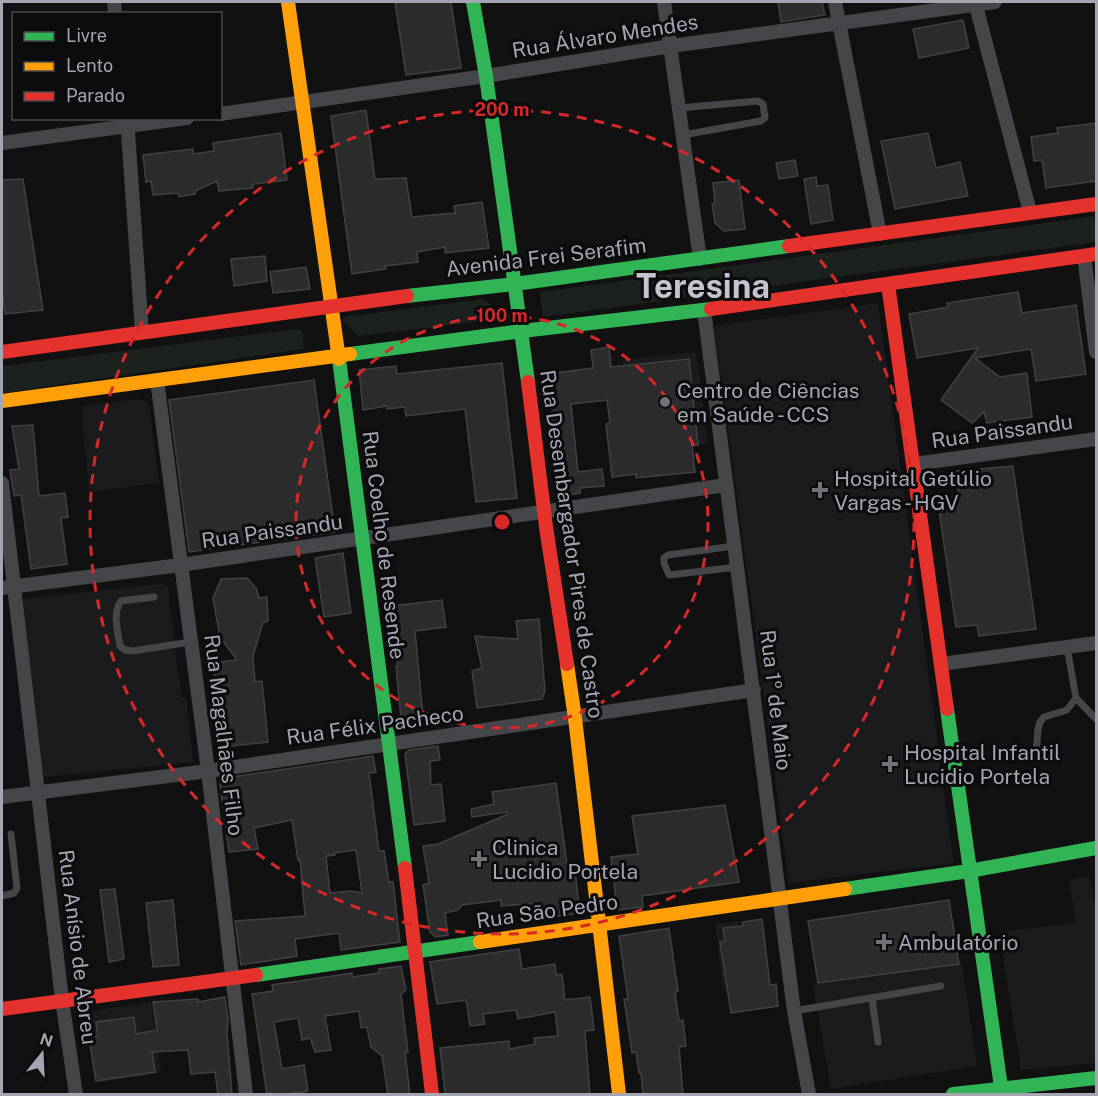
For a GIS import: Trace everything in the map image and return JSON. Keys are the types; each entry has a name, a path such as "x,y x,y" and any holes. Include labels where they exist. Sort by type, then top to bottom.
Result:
{"main road":[{"name":"Rua Coelho de Resende","path":"288,2 338,355 416,951 432,1095"},
{"name":"Rua Desembargador Pires de Castro","path":"473,2 486,76 522,331 544,511 575,718 619,1095"},
{"name":"Avenida Frei Serafim","path":"2,352 331,305 515,284 1096,204"},
{"path":"2,401 522,331 704,310 1090,255"},
{"path":"888,284 1001,1092"},
{"name":"Rua São Pedro","path":"2,1009 780,899 969,871 1096,848"},
{"path":"953,1095 1001,1092 1096,1078"}],"street":[{"path":"664,2 700,259"},
{"path":"835,2 841,23 880,234"},
{"name":"Rua Álvaro Mendes","path":"222,114 486,76 671,46 995,2"},
{"path":"975,3 1030,212"},
{"path":"2,143 127,123 163,120"},
{"path":"127,123 142,332"},
{"path":"1090,255 1096,352"},
{"name":"Rua 1º de Maio","path":"704,310 794,1011 809,1095"},
{"name":"Rua Magalhães Filho","path":"157,380 208,771 246,1095"},
{"name":"Rua Paissandu","path":"914,464 1096,439"},
{"name":"Rua Anísio de Abreu","path":"2,483 7,587 38,792 62,1000 76,1095"},
{"name":"Rua Paissandu","path":"7,587 180,565 726,485"},
{"path":"941,664 1096,643"},
{"name":"Rua Félix Pacheco","path":"2,798 208,771 754,690"}],"lane":[{"path":"679,108 758,101 763,104 766,114 761,121 683,135"},
{"path":"734,546 668,555 664,558 664,562 669,575 737,567"},
{"path":"153,597 121,601 117,606 120,646 125,650 134,651 190,642"},
{"path":"1067,647 1077,698 1096,719"},
{"path":"1036,755 1040,722 1044,717 1066,710 1077,698"},
{"path":"2,896 15,893 17,888 11,834"},
{"path":"794,1011 941,986"},
{"path":"872,998 878,1042"}],"shaded area":[{"path":"1096,216 1096,242 543,317 540,292"},
{"path":"482,299 490,304 499,319 359,336 344,322 343,317"},
{"name":"Hospital Getúlio Vargas - HGV","path":"878,303 954,863 789,883 714,326"},
{"path":"296,329 302,331 304,349 2,393 2,366"},
{"name":"Centro de Ciências em Saúde - CCS","path":"696,352 708,444 633,453 623,360"},
{"path":"137,399 146,401 149,405 159,483 89,492 81,406"},
{"path":"162,584 168,587 181,697 186,697 193,762 42,777 23,599"},
{"path":"1089,876 1096,907 1096,1063 1021,1070 999,932 1076,923 1069,880"},
{"path":"949,900 958,963 962,963 977,1066 831,1089 813,984 818,983 809,921"},
{"path":"738,921 746,988 723,990 715,924"},
{"path":"151,1002 161,1073 95,1083 84,1012"}],"building":[{"path":"395,2 451,2 461,68 406,75"},
{"path":"778,2 822,2 825,15 781,22"},
{"path":"963,20 969,48 919,58 913,29"},
{"path":"366,110 375,179 406,178 412,217 455,213 454,206 482,202 489,248 445,253 445,247 417,252 418,262 385,266 386,269 352,274 331,116"},
{"path":"1096,123 1096,181 1046,188 1042,160 1034,161 1031,137 1058,133 1057,128"},
{"path":"281,133 287,180 253,184 253,188 219,191 217,181 197,190 195,194 179,197 178,193 153,195 151,181 146,182 143,155 193,149 193,154 214,151 213,143"},
{"path":"928,133 936,168 960,162 968,196 895,209 881,141"},
{"path":"795,160 798,176 779,179 776,163"},
{"path":"816,177 817,186 828,185 833,220 811,224 804,179"},
{"path":"23,179 43,310 5,314 2,290 2,180"},
{"path":"739,180 745,229 724,231 715,223 712,204 715,204 713,183"},
{"path":"265,256 267,281 234,286 231,259"},
{"path":"306,267 310,289 273,293 270,272"},
{"path":"1018,292 1022,313 1076,305 1086,374 1036,381 1031,349 975,358 1000,377 1027,373 1032,417 987,423 984,412 972,423 941,400 978,348 917,358 909,314 948,307 947,303"},
{"path":"609,347 611,367 689,359 698,445 692,446 695,472 636,478 636,474 612,477 606,424 610,423 607,400 571,404 578,472 602,469 604,486 580,488 580,493 568,495 567,482 555,483 551,449 560,448 557,423 553,424 552,412 554,412 548,374 593,368 591,350"},
{"path":"502,363 517,498 476,502 465,409 406,416 405,407 387,409 387,406 363,410 359,370 396,366 397,374"},
{"path":"314,380 335,532 189,552 169,400"},
{"path":"33,425 39,496 65,493 68,517 61,518 67,564 31,569 21,495 14,496 10,470 19,469 12,426"},
{"path":"1013,466 1036,629 979,636 977,625 956,627 938,503 959,500 957,471"},
{"path":"343,553 351,613 324,617 315,558"},
{"path":"247,578 256,588 259,598 267,597 268,621 263,623 253,656 255,682 262,681 268,742 224,747 222,723 215,724 211,680 215,679 213,663 237,660 220,637 213,598 221,579"},
{"path":"442,600 446,627 415,631 424,726 402,729 396,666 398,666 392,636 396,636 392,606"},
{"path":"539,619 545,691 542,699 477,708 472,671 482,668 475,636 518,639 516,621"},
{"path":"438,746 440,760 430,761 431,785 441,784 445,821 414,825 405,754 409,750"},
{"path":"373,756 376,772 369,773 379,851 384,851 389,882 393,882 400,942 341,950 339,933 295,939 297,956 241,965 235,921 305,916 300,859 298,860 292,820 254,828 258,849 229,852 220,784 232,781 232,777","holes":["356,850 362,893 351,891 330,893 326,856"]},
{"path":"556,783 567,864 574,863 580,913 544,918 542,903 501,906 501,900 462,905 458,910 445,913 448,935 435,937 430,932 423,885 429,883 423,846 438,844 508,814 507,812 472,817 471,809 494,804 492,792"},
{"path":"725,805 739,882 642,896 643,907 617,910 611,857 638,854 632,816"},
{"path":"115,889 124,959 109,962 100,890"},
{"path":"173,900 179,965 153,967 146,903"},
{"name":"Ambulatório","path":"949,900 959,964 818,983 808,921"},
{"path":"762,919 770,985 776,984 778,1006 731,1013 720,942 725,941 723,928 743,926 742,922"},
{"path":"669,928 678,991 675,992 679,1021 683,1020 686,1046 679,1047 683,1095 643,1095 636,1052 632,1053 624,999 628,999 619,936"},
{"path":"519,949 522,969 555,964 556,975 562,974 565,1000 590,997 594,1030 585,1031 590,1095 445,1094 440,1048 509,1041 510,1049 535,1044 534,1038 558,1036 555,1012 518,1019 516,1010 483,1014 485,1024 470,1026 466,1000 437,1004 430,962"},
{"path":"401,966 406,990 401,994 408,1052 405,1052 410,1095 388,1095 382,1056 371,1047 367,1027 361,1028 359,1011 325,1016 331,1050 315,1052 310,1038 302,1040 298,1018 274,1022 282,1069 304,1065 308,1091 267,1095 252,994 273,991 272,985 352,973 352,977 379,973 379,969"},
{"path":"225,997 232,1095 218,1095 215,1072 191,1074 188,1050 152,1052 155,1072 96,1081 89,1038 98,1036 96,1022 134,1017 136,1034 157,1030 153,1002 198,999 198,1002"}],"traffic: fast":[{"path":"473,2 486,76 528,382"},
{"path":"407,296 515,284 789,246"},
{"path":"350,354 711,309"},
{"path":"339,359 405,868"},
{"path":"947,709 1002,1094"},
{"path":"845,889 969,871 1096,848"},
{"path":"256,975 480,942"},
{"path":"953,1094 1096,1078"}],"traffic: slow":[{"path":"288,2 339,359"},
{"path":"2,401 350,354"},
{"path":"567,664 619,1094"},
{"path":"480,942 845,889"}],"traffic: jam":[{"path":"789,246 1096,204"},
{"path":"711,309 1096,254"},
{"path":"888,284 947,709"},
{"path":"2,352 407,296"},
{"path":"528,382 546,527 567,664"},
{"path":"405,868 432,1094"},
{"path":"2,1009 256,975"}],"place":[{"name":"Centro de Ciências em Saúde - CCS","path":"665,402"},
{"name":"Hospital Getúlio Vargas - HGV","path":"820,490"},
{"name":"Hospital Infantil Lucidio Portela","path":"890,764"},
{"name":"Clinica Lucidio Portela","path":"479,859"},
{"name":"Ambulatório","path":"884,942"}],"district":[{"name":"Teresina","path":"703,286"}]}
